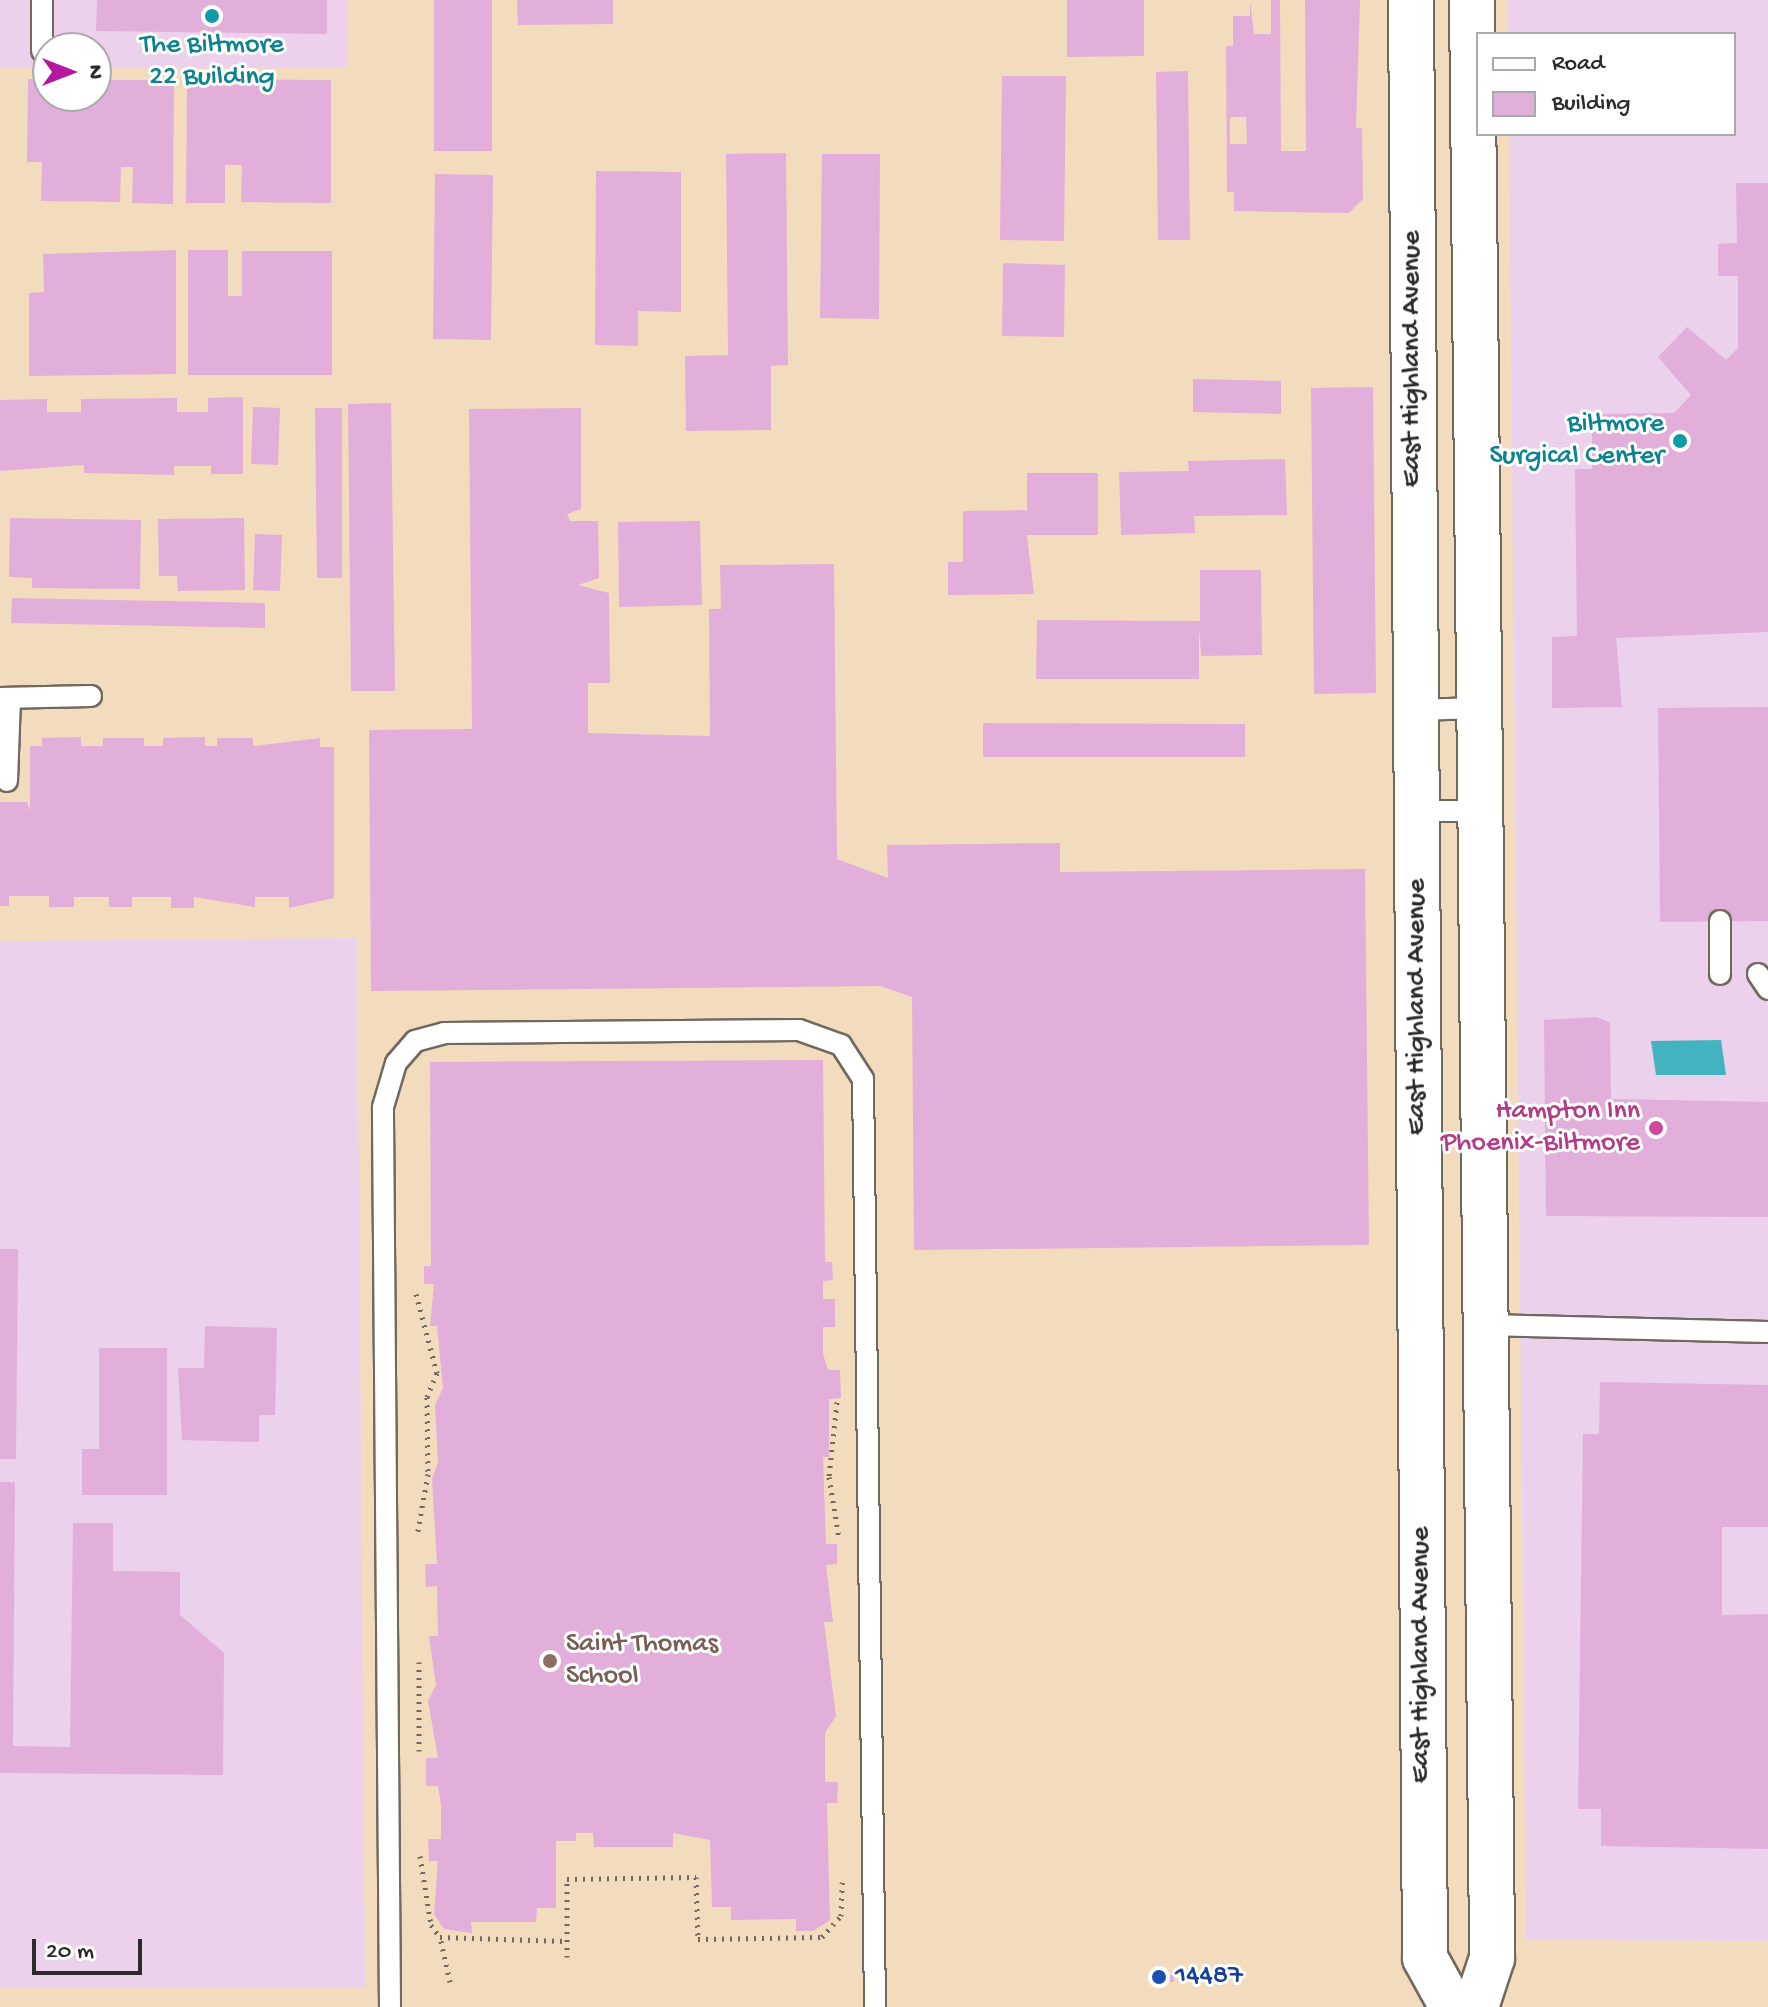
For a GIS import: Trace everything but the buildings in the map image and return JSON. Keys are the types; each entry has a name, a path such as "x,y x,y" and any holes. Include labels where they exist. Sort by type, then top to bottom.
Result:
{"main road":[{"name":"East Highland Avenue","path":"1411,0 1425,1958 1452,2007"},
{"path":"1472,0 1492,1958 1476,2007"},
{"path":"1420,1325 1486,1325"}],"lane":[{"path":"42,0 42,32"},
{"path":"7,781 5,698 91,696"},
{"path":"1415,710 1480,708"},
{"path":"1416,811 1482,811"},
{"path":"1720,921 1720,974"},
{"path":"390,2007 383,1107 396,1063 415,1041 444,1033 799,1030 841,1045 863,1079 867,1176 875,2007"},
{"path":"1486,1325 1768,1332"}],"path":[{"path":"415,1285 437,1373 427,1397 428,1474 416,1538"},
{"path":"836,1530 829,1477 840,1393"},
{"path":"417,1844 431,1925 440,1937 450,1982"},
{"path":"567,1957 567,1879 696,1877 698,1939 822,1937 841,1916 842,1865"},
{"path":"440,1937 567,1941"}],"shaded area":[{"path":"0,0 348,0 348,68 112,68 112,32 32,32 32,68 0,68"},
{"path":"1507,0 1768,0 1768,1941 1526,1940 1509,136 1736,136 1736,32 1508,32"},
{"path":"357,938 365,1988 0,1988 0,941"}],"water":[{"path":"1721,1040 1726,1075 1656,1075 1651,1041"}],"place":[{"name":"The Biltmore 22 Building","path":"212,16"},
{"name":"Biltmore Surgical Center","path":"1680,441"},
{"name":"Hampton Inn Phoenix-Biltmore","path":"1656,1128"},
{"name":"Saint Thomas School","path":"550,1661"},
{"name":"14487","path":"1159,1977"}]}
